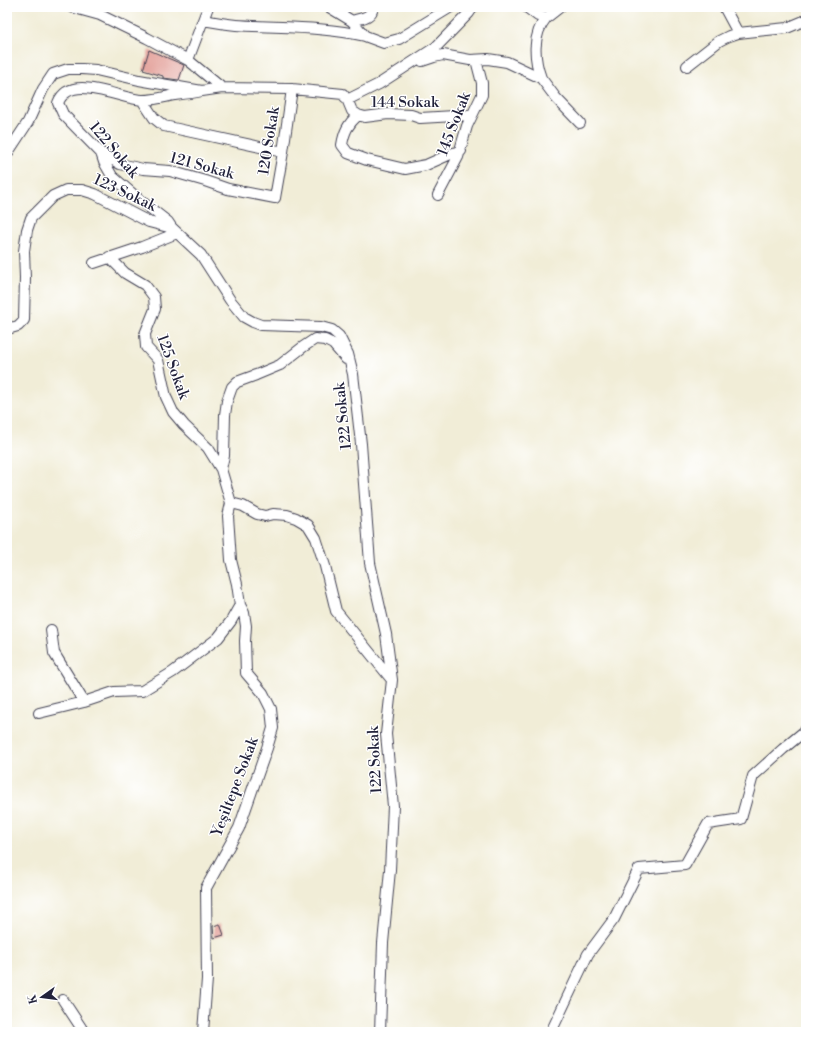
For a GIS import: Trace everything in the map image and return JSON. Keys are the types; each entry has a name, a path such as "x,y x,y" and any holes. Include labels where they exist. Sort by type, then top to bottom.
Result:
{"street":[{"path":"71,7 100,15 147,38 188,60 222,88"},
{"path":"188,60 208,7"},
{"path":"329,7 352,21 365,36"},
{"path":"352,21 369,16 373,7"},
{"path":"202,20 235,24 302,27 350,32 384,43 390,43 416,30 451,7"},
{"path":"347,99 379,84 436,47 473,7"},
{"path":"526,7 538,16 546,18"},
{"path":"560,7 546,18 538,33 535,48 538,71 541,78 556,98 580,123"},
{"path":"724,7 738,33"},
{"path":"687,66 719,41 738,33 787,28 806,20"},
{"path":"402,70 434,57 443,55 463,59 488,59 507,62 541,78"},
{"name":"145 Sokak","path":"438,195 460,151 467,126 482,95 482,83 476,60"},
{"path":"7,154 28,122 43,89 53,74 68,69 82,68 96,70 139,80 202,91"},
{"name":"122 Sokak","path":"347,99 343,94 292,89 222,88 142,100 102,91 76,88 64,93 60,97 58,103 63,114 101,153 112,176 140,201 168,222 174,231 201,255 230,300 244,317 261,325 321,327 332,330 339,336 348,354 354,374 370,563 386,634 392,680 386,734 393,806 390,870 383,943 380,1032"},
{"name":"120 Sokak","path":"275,198 292,89"},
{"name":"144 Sokak","path":"347,99 352,111 365,117 388,114 406,114 420,118 472,115"},
{"name":"121 Sokak","path":"142,100 154,118 164,126 283,152"},
{"path":"358,115 351,121 344,132 342,145 348,153 367,160 405,169 426,165 460,151"},
{"name":"121 Sokak","path":"101,153 120,164 142,169 170,171 205,180 228,189 275,198"},
{"name":"123 Sokak","path":"7,325 11,328 18,326 24,320 24,251 27,230 31,218 53,196 66,190 82,190 95,194 149,222 174,231"},
{"path":"94,263 142,247 174,231"},
{"name":"125 Sokak","path":"109,257 125,273 145,285 154,297 155,309 145,334 146,347 158,360 166,397 174,412 184,425 208,448 221,469 231,503"},
{"name":"125 Sokak","path":"221,469 224,456 225,415 227,401 232,388 237,382 256,376 280,365 315,339 325,340 334,344 344,356 354,374"},
{"path":"231,503 243,506 257,514 265,516 273,514 287,515 308,525 316,538 325,566 336,611 392,680"},
{"name":"Yeşiltepe Sokak","path":"203,1032 207,972 206,888 239,828 273,728 271,709 263,693 246,673 246,626 244,613 240,605 238,584 232,560 228,516 231,503"},
{"path":"38,713 84,702 114,692 142,691 173,672 218,638 231,622 240,605"},
{"path":"52,630 54,653 84,702"},
{"path":"551,1032 588,954 614,919 639,869 685,865 708,824 741,819 753,776 806,730"},
{"path":"63,1000 84,1032"}],"building":[{"path":"149,50 184,65 179,80 163,78 163,76 143,70"},
{"path":"220,924 224,935 214,938 213,926"}]}
